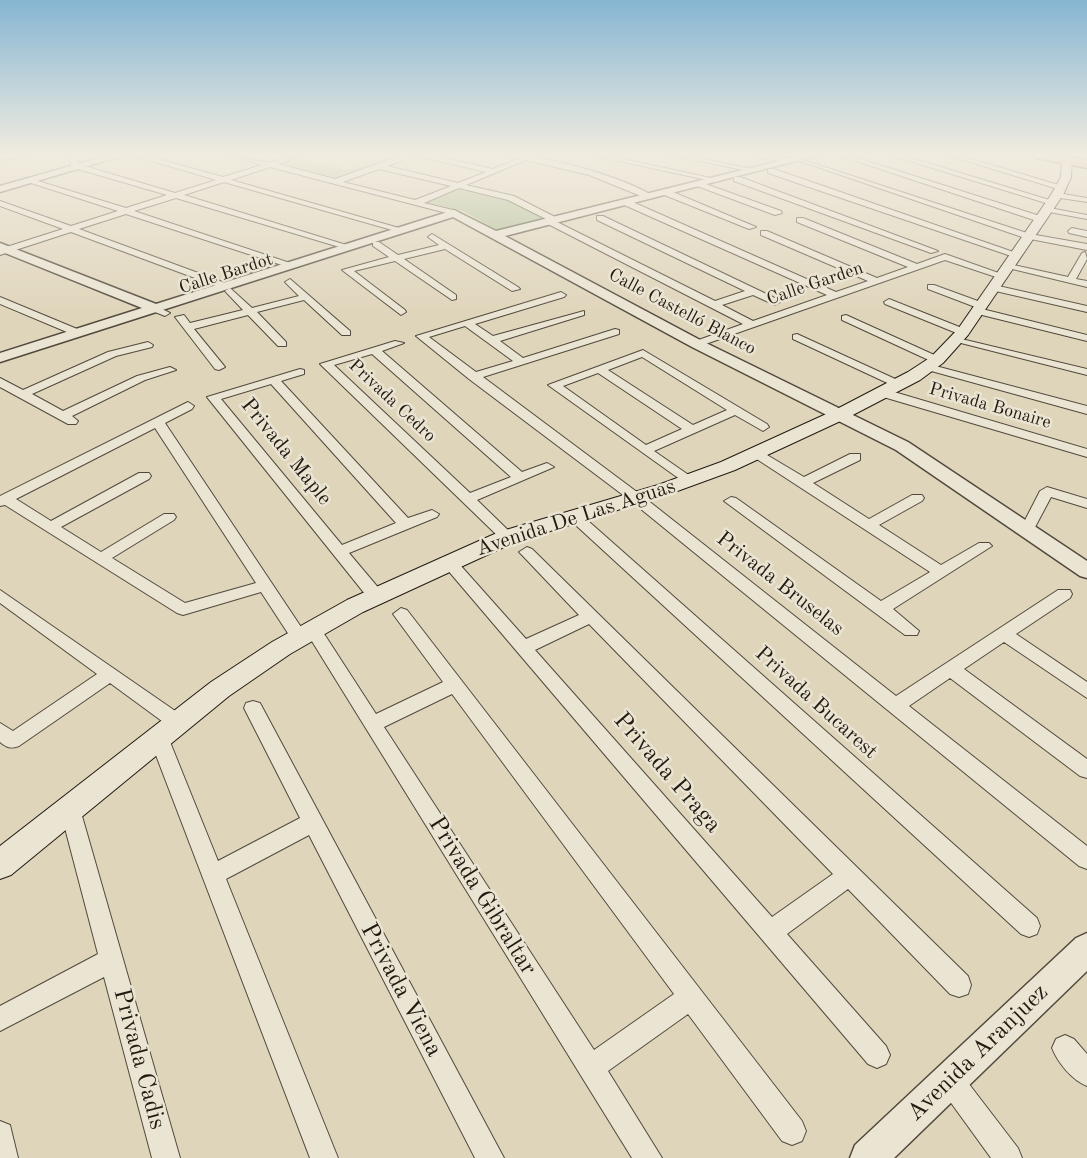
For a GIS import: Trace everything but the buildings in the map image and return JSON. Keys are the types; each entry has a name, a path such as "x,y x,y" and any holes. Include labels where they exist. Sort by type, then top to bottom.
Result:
{"main road":[{"name":"Avenida De Las Aguas","path":"0,865 220,689 306,634 375,596 448,561 507,537 688,481 757,453 900,385 933,363 960,336 1047,208"}],"street":[{"path":"11,208 228,289 282,344"},
{"path":"117,208 291,265"},
{"path":"2,250 135,208"},
{"path":"220,208 349,247"},
{"path":"323,208 402,230"},
{"name":"Calle Castelló Blanco","path":"436,208 459,214 698,344 902,446 1079,562 1087,570"},
{"path":"529,208 575,235 753,325"},
{"path":"498,234 602,208"},
{"path":"639,208 835,295"},
{"path":"704,208 752,228"},
{"path":"765,208 778,213"},
{"path":"816,208 934,251"},
{"path":"857,208 1087,309"},
{"path":"942,208 1028,236 1086,251 1070,281"},
{"path":"1064,208 1087,217"},
{"name":"Calle Bardot","path":"0,366 349,247 459,214"},
{"name":"Calle Bardot","path":"228,289 291,265 376,244 459,214"},
{"path":"800,220 917,267"},
{"path":"600,223 612,225 775,302"},
{"path":"575,235 588,231"},
{"path":"1072,231 1087,234"},
{"path":"764,233 877,281"},
{"path":"432,237 515,289"},
{"path":"877,251 907,241"},
{"path":"376,244 452,297"},
{"path":"401,312 347,270 446,246"},
{"path":"2,250 159,311"},
{"name":"Calle Garden","path":"698,344 945,257 1005,272"},
{"path":"1005,272 1087,284"},
{"path":"290,282 346,332"},
{"path":"931,286 980,308 1087,338"},
{"path":"714,305 752,292"},
{"path":"467,323 561,295"},
{"path":"188,327 305,297"},
{"path":"0,300 78,332"},
{"path":"889,302 960,336 1087,372"},
{"name":"Calle Bardot","path":"0,358 78,332 159,311"},
{"path":"492,340 580,313"},
{"path":"180,317 219,367"},
{"path":"846,318 933,363 1087,410"},
{"path":"467,323 522,362"},
{"name":"Privada Bruselas","path":"467,323 421,336 636,498 1087,859"},
{"path":"473,377 615,332"},
{"path":"797,337 900,385"},
{"name":"Privada Cedro","path":"399,343 326,364 507,537"},
{"path":"21,395 111,354 148,345"},
{"name":"Privada Cedro","path":"374,350 522,478"},
{"path":"688,481 554,385 643,353 763,427"},
{"path":"599,369 692,430"},
{"path":"0,383 68,419 141,378 170,370"},
{"name":"Privada Maple","path":"300,372 213,397 375,596"},
{"name":"Privada Maple","path":"274,380 406,525"},
{"name":"Privada Bonaire","path":"884,393 1087,453"},
{"path":"3,501 188,406"},
{"path":"645,450 735,411"},
{"name":"Privada Gibraltar","path":"157,421 265,586 306,634 372,724 648,1158"},
{"path":"757,453 941,572"},
{"path":"803,483 855,457"},
{"path":"468,499 547,467"},
{"path":"51,527 144,476"},
{"path":"1028,528 1047,491 1087,504"},
{"path":"868,525 917,498"},
{"path":"3,501 51,527 184,609 265,586"},
{"path":"731,501 911,631"},
{"path":"340,551 432,514"},
{"name":"Privada Bucarest","path":"573,515 1029,926"},
{"path":"102,558 169,517"},
{"path":"881,609 984,546"},
{"path":"527,552 959,985"},
{"name":"Privada Praga","path":"448,561 877,1055"},
{"path":"897,705 1064,594"},
{"path":"0,595 110,674 168,730 213,875 324,1158"},
{"path":"401,614 792,1131"},
{"path":"523,648 591,616"},
{"path":"1004,634 1083,683"},
{"path":"951,669 1087,771"},
{"path":"0,731 12,741 110,674"},
{"path":"372,724 454,685"},
{"name":"Privada Viena","path":"253,708 490,1158"},
{"name":"Privada Cadis","path":"70,809 166,1158"},
{"path":"213,875 313,822"},
{"path":"770,932 850,875"},
{"name":"Avenida Aranjuez","path":"869,1158 1087,949"},
{"name":"Privada Cadis","path":"0,1020 112,960"},
{"path":"591,1068 691,997"},
{"path":"1065,1048 1087,1073"},
{"path":"950,1080 1008,1158"},
{"path":"0,1135 4,1158"}],"green space":[{"path":"451,208 522,208 543,219 497,230 463,211"}]}
